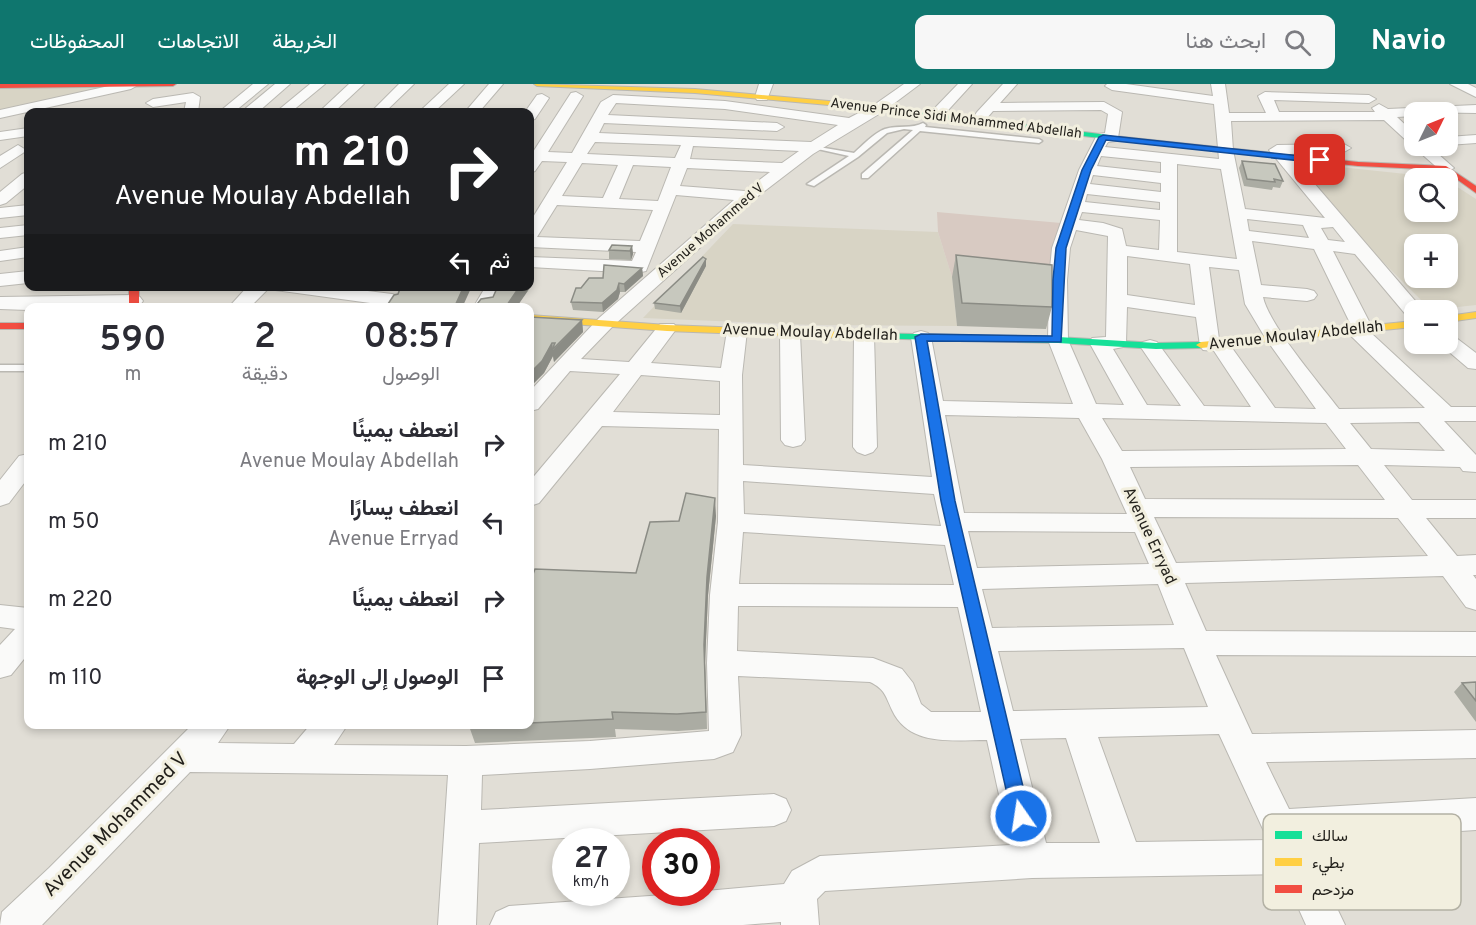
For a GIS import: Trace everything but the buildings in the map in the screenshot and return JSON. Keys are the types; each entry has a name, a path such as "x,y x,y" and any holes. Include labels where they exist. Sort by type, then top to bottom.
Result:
{"street":[{"path":"0,86 173,84"},
{"path":"231,108 261,84"},
{"path":"254,108 283,84"},
{"path":"288,108 318,84"},
{"path":"330,108 357,84"},
{"path":"382,108 407,84"},
{"path":"430,108 457,84"},
{"path":"475,108 496,84"},
{"name":"Avenue Prince Sidi Mohammed Abdellah","path":"537,84 698,93 764,91 975,122 1089,174 1228,165 1281,156 1358,164 1446,168"},
{"name":"Avenue Mohammed V","path":"534,395 606,322 748,196 784,168 913,84"},
{"path":"935,116 965,84"},
{"path":"975,122 1010,84"},
{"path":"1350,84 1404,131"},
{"path":"1457,84 1476,93"},
{"path":"29,108 139,85"},
{"path":"157,85 152,108 193,97 192,108"},
{"path":"990,107 1104,106 1112,85 1275,118 1387,115 1476,109"},
{"path":"1076,106 1084,91"},
{"path":"639,267 697,123 698,93"},
{"path":"534,227 590,137 608,102 616,99 698,93 846,127"},
{"path":"534,158 576,96"},
{"path":"1275,118 1264,97 1369,99"},
{"path":"1289,97 1308,116"},
{"path":"534,110 542,98"},
{"name":"Avenue Erryad","path":"1104,106 1115,112 1061,248 1058,280 1058,340 1088,413 1114,459 1167,573 1229,720 1274,814"},
{"path":"1221,108 1243,132"},
{"path":"1221,108 1228,165 1255,304 1276,339 1406,510 1463,565 1476,599"},
{"path":"0,114 24,109"},
{"path":"600,119 846,127"},
{"path":"3,137 24,133"},
{"path":"590,137 815,147"},
{"path":"1268,138 1332,139 1344,148 1358,164"},
{"path":"1458,140 1476,139"},
{"path":"1458,145 1476,153"},
{"path":"1344,148 1278,148 1281,156 1404,300"},
{"path":"0,150 23,150"},
{"path":"0,163 23,150"},
{"path":"1432,156 1446,168"},
{"path":"534,161 576,158 784,168"},
{"path":"609,203 628,160"},
{"path":"1089,174 1169,171 1228,165"},
{"path":"1168,256 1169,171"},
{"path":"1089,174 1168,198"},
{"path":"1089,174 1168,216"},
{"path":"1089,174 1103,228 1115,232 1118,250 1117,300 1107,343 1140,413"},
{"path":"1458,176 1474,187"},
{"path":"5,196 24,180"},
{"path":"669,190 748,196"},
{"path":"5,196 24,191"},
{"path":"550,200 664,207"},
{"path":"1236,207 1335,218"},
{"path":"1236,207 1311,222 1335,218"},
{"path":"0,213 24,210"},
{"path":"539,217 559,222 552,243"},
{"path":"1311,222 1360,330 1435,415 1471,464"},
{"path":"0,233 24,230"},
{"path":"1242,235 1361,249"},
{"path":"534,242 648,247"},
{"path":"1118,250 1248,266"},
{"path":"0,256 24,253"},
{"path":"1199,260 1205,312 1215,346 1268,415"},
{"path":"534,262 666,270"},
{"path":"2,281 24,278"},
{"path":"1252,290 1307,295"},
{"path":"242,303 255,291"},
{"path":"324,291 393,298"},
{"path":"99,303 134,298"},
{"path":"1117,300 1205,312"},
{"path":"0,303 24,309"},
{"path":"1458,318 1476,315"},
{"name":"Avenue Moulay Abdellah","path":"534,318 790,334 1058,340 1150,346 1215,346 1404,325"},
{"path":"534,492 596,419 667,328"},
{"path":"183,757 466,761 590,755 714,745 722,742 725,735 722,663 724,595 731,522 731,375 737,331"},
{"path":"790,334 793,440"},
{"path":"864,335 865,447"},
{"path":"921,337 945,486 1032,861"},
{"path":"1150,346 1198,414"},
{"path":"1458,349 1476,363"},
{"path":"565,364 731,375"},
{"path":"932,408 1088,413 1333,416 1476,414"},
{"path":"596,419 731,422"},
{"path":"1114,459 1365,457 1471,464"},
{"path":"11,494 24,470"},
{"path":"732,472 945,486"},
{"path":"731,522 955,529 1140,516 1476,509"},
{"path":"724,595 968,588 1167,573 1463,565"},
{"path":"0,616 24,619"},
{"path":"0,666 24,639"},
{"path":"981,640 1195,639 1476,644"},
{"path":"722,663 873,670 890,678 896,684 907,712 926,725 948,727 1078,725 1229,720"},
{"path":"1078,725 1124,860"},
{"name":"Avenue Mohammed V","path":"15,925 62,881 210,729"},
{"path":"301,759 328,729"},
{"path":"1243,748 1476,744"},
{"path":"457,925 466,761"},
{"path":"461,828 774,810"},
{"path":"1461,816 1476,814"},
{"path":"509,925 798,914 801,887 808,880 820,874 1032,861 1124,860 1263,845"},
{"name":"Avenue Erryad","path":"1319,910 1326,925"}],"lane":[{"path":"866,176 935,116"},
{"path":"811,184 890,128 920,128 1039,141"},
{"path":"815,147 855,155"},
{"path":"0,368 24,368"}],"shaded area":[{"path":"0,84 143,84 24,108 0,113"},
{"path":"1311,164 1404,174 1404,222 1458,222 1458,187 1476,199 1476,305 1458,307 1458,300 1421,300 1409,288 1458,288 1458,234 1404,234 1404,283 1371,250 1303,169"},
{"path":"937,212 1061,223 1048,287 952,277 938,232"},
{"path":"733,224 938,232 952,277 957,326 813,325 643,318"}],"traffic: fast":[{"path":"851,105 1108,137"},
{"path":"868,336 1058,340 1156,346 1201,345"}],"traffic: slow":[{"path":"537,84 695,91 851,105"},
{"path":"1458,318 1476,315"},
{"path":"534,318 667,328 868,336"},
{"path":"1201,345 1404,325"}],"traffic: jam":[{"path":"0,86 173,84"},
{"path":"1108,137 1358,164 1446,168 1476,190"},
{"path":"134,291 134,303"},
{"path":"0,326 24,326"}],"route":[{"path":"1021,816 948,501 921,337 1058,340 1058,280 1061,248 1087,170 1103,137 1320,160"}]}
